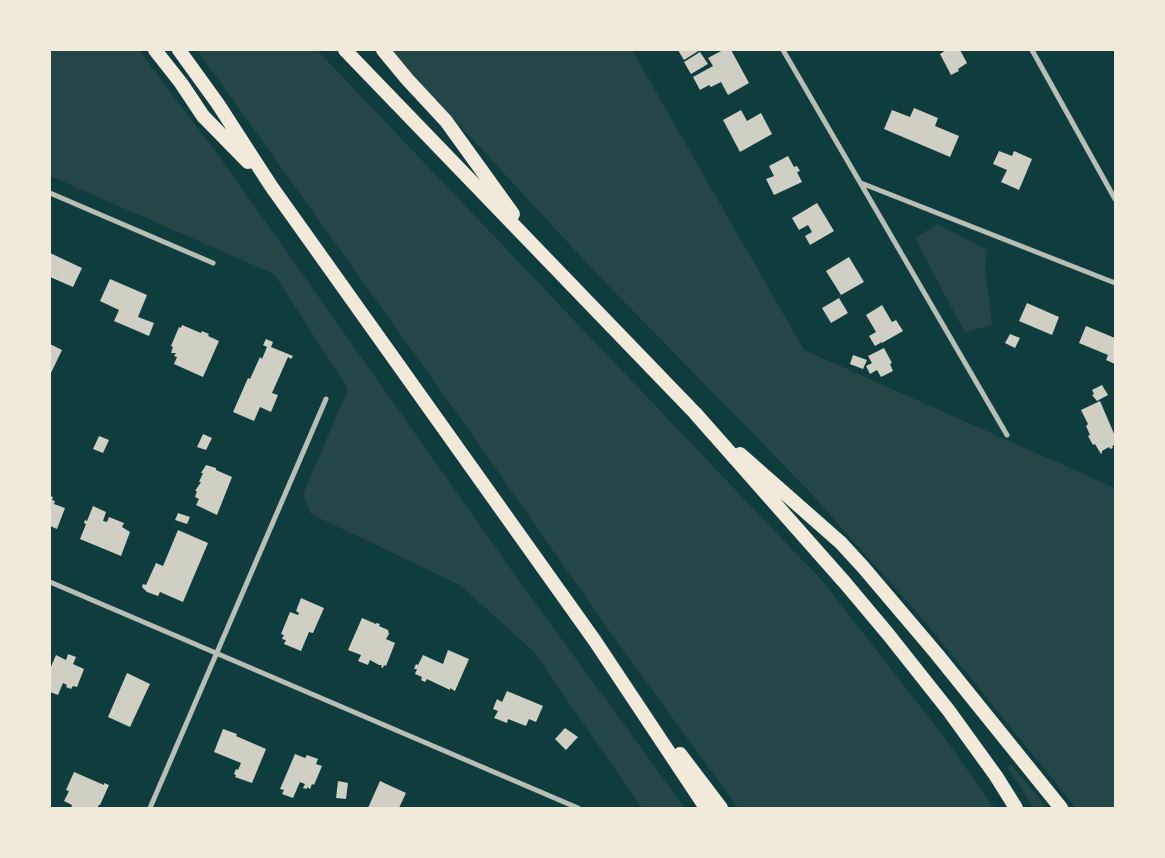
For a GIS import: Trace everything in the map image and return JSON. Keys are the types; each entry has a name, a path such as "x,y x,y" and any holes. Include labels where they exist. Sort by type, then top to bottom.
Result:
{"highway":[{"path":"156,50 204,116 271,186"},
{"path":"180,50 218,104 271,186 595,641 721,808"},
{"path":"346,50 695,413 888,634 967,736 1016,808"},
{"path":"383,50 446,121 541,253"},
{"path":"695,413 841,543 941,660 1061,808"},
{"path":"595,641 706,808"}],"street":[{"path":"783,50 1007,435"},
{"path":"1032,50 1115,199"},
{"path":"860,183 1115,283"},
{"path":"50,193 213,263"},
{"path":"150,808 326,399"},
{"path":"50,582 578,808"}],"shaded area":[{"path":"50,50 139,50 219,156 520,582 685,808 642,808 533,651 460,585 311,514 303,494 348,389 274,274 50,176"},
{"path":"197,50 317,50 825,584 950,745 994,808 738,808 610,632 466,426"},
{"path":"390,50 632,50 804,350 1115,488 1115,808 1076,808 926,623 808,490 597,274"},
{"path":"937,224 987,250 985,268 992,324 965,333 915,238"},
{"path":"1011,764 1047,808 1034,808 1007,767"}],"building":[{"path":"678,50 700,50 684,60"},
{"path":"723,50 731,50 749,83 728,95 721,82 700,90 693,77 713,66 708,58"},
{"path":"946,50 960,50 967,63 958,69 959,71 951,75 940,54"},
{"path":"700,52 708,64 691,74 684,62"},
{"path":"914,108 938,118 935,126 959,136 950,157 884,129 892,110 910,117"},
{"path":"741,110 747,121 761,113 772,134 740,152 723,120"},
{"path":"999,151 1012,156 1014,151 1032,159 1019,190 1001,182 1007,170 993,164"},
{"path":"788,156 794,167 797,166 800,171 797,172 802,182 774,195 766,179 774,176 769,166"},
{"path":"817,203 834,231 810,245 805,236 812,232 808,225 799,230 792,218"},
{"path":"50,253 82,268 73,287 50,277"},
{"path":"849,257 864,282 841,295 826,271"},
{"path":"110,279 147,295 138,317 154,323 149,336 114,321 119,310 100,301"},
{"path":"839,298 848,313 831,323 822,308"},
{"path":"1027,303 1059,317 1052,335 1019,321"},
{"path":"882,305 892,322 896,320 903,331 875,346 869,336 876,332 866,315"},
{"path":"182,325 201,333 202,331 209,334 208,336 219,341 203,377 174,364 177,357 174,356 176,353 171,353 173,347 171,346 179,327 181,328"},
{"path":"1086,326 1115,338 1115,364 1106,360 1108,355 1079,343"},
{"path":"1010,334 1020,338 1015,348 1005,343"},
{"path":"266,339 273,342 271,347 293,356 291,359 288,357 272,393 278,395 271,412 260,407 254,421 233,412 248,378 250,379 260,357 262,359 267,347 263,345"},
{"path":"50,344 62,350 50,375"},
{"path":"884,348 892,363 890,364 893,371 881,377 877,370 870,374 866,366 872,363 868,356"},
{"path":"853,355 867,360 863,369 850,364"},
{"path":"1102,385 1108,395 1097,401 1092,395 1094,394 1092,390"},
{"path":"1100,401 1115,436 1113,448 1110,449 1109,447 1102,451 1101,454 1088,436 1090,435 1086,426 1088,424 1081,410"},
{"path":"203,434 212,438 206,450 197,447"},
{"path":"99,436 109,440 103,453 93,449"},
{"path":"206,465 232,477 217,515 196,505 199,499 195,497 197,491 195,491 201,482 199,482 203,473 201,473"},
{"path":"50,496 55,501 54,504 65,508 57,529 50,526"},
{"path":"93,506 106,512 103,521 107,522 109,517 124,523 122,527 130,532 121,556 80,539 86,524 84,523 85,520 87,521"},
{"path":"178,513 190,517 187,524 175,520"},
{"path":"178,530 208,543 183,602 160,592 158,596 147,592 142,587 143,584 146,585 156,563 163,566"},
{"path":"301,598 324,608 313,633 309,632 301,651 284,644 286,640 282,639 284,635 281,634 290,612 298,615 299,613 296,611"},
{"path":"362,618 380,624 379,626 388,630 389,634 386,639 395,643 386,666 384,665 383,668 381,667 382,665 370,660 368,665 358,661 361,655 348,650"},
{"path":"448,650 469,659 455,691 427,679 425,682 421,680 422,677 415,674 417,669 414,669 423,655 443,664"},
{"path":"68,654 76,657 73,664 84,669 77,687 73,686 71,689 63,683 58,695 50,692 50,669 56,655 66,660"},
{"path":"127,673 150,684 130,727 108,717"},
{"path":"507,691 543,706 536,722 529,719 526,726 508,719 507,723 494,718 498,711 493,709 497,699 502,702"},
{"path":"565,728 578,737 566,750 555,739"},
{"path":"223,729 266,749 252,783 235,777 236,769 238,770 241,763 214,752"},
{"path":"295,754 305,758 307,755 318,759 316,764 322,766 314,785 312,784 310,789 307,787 307,789 303,788 305,784 300,782 293,798 282,794 284,790 280,789"},
{"path":"74,772 104,785 104,783 109,785 97,808 71,808 72,805 64,801 69,791 66,790"},
{"path":"338,781 348,783 346,799 336,798"},
{"path":"380,781 406,793 399,808 368,808"}]}
